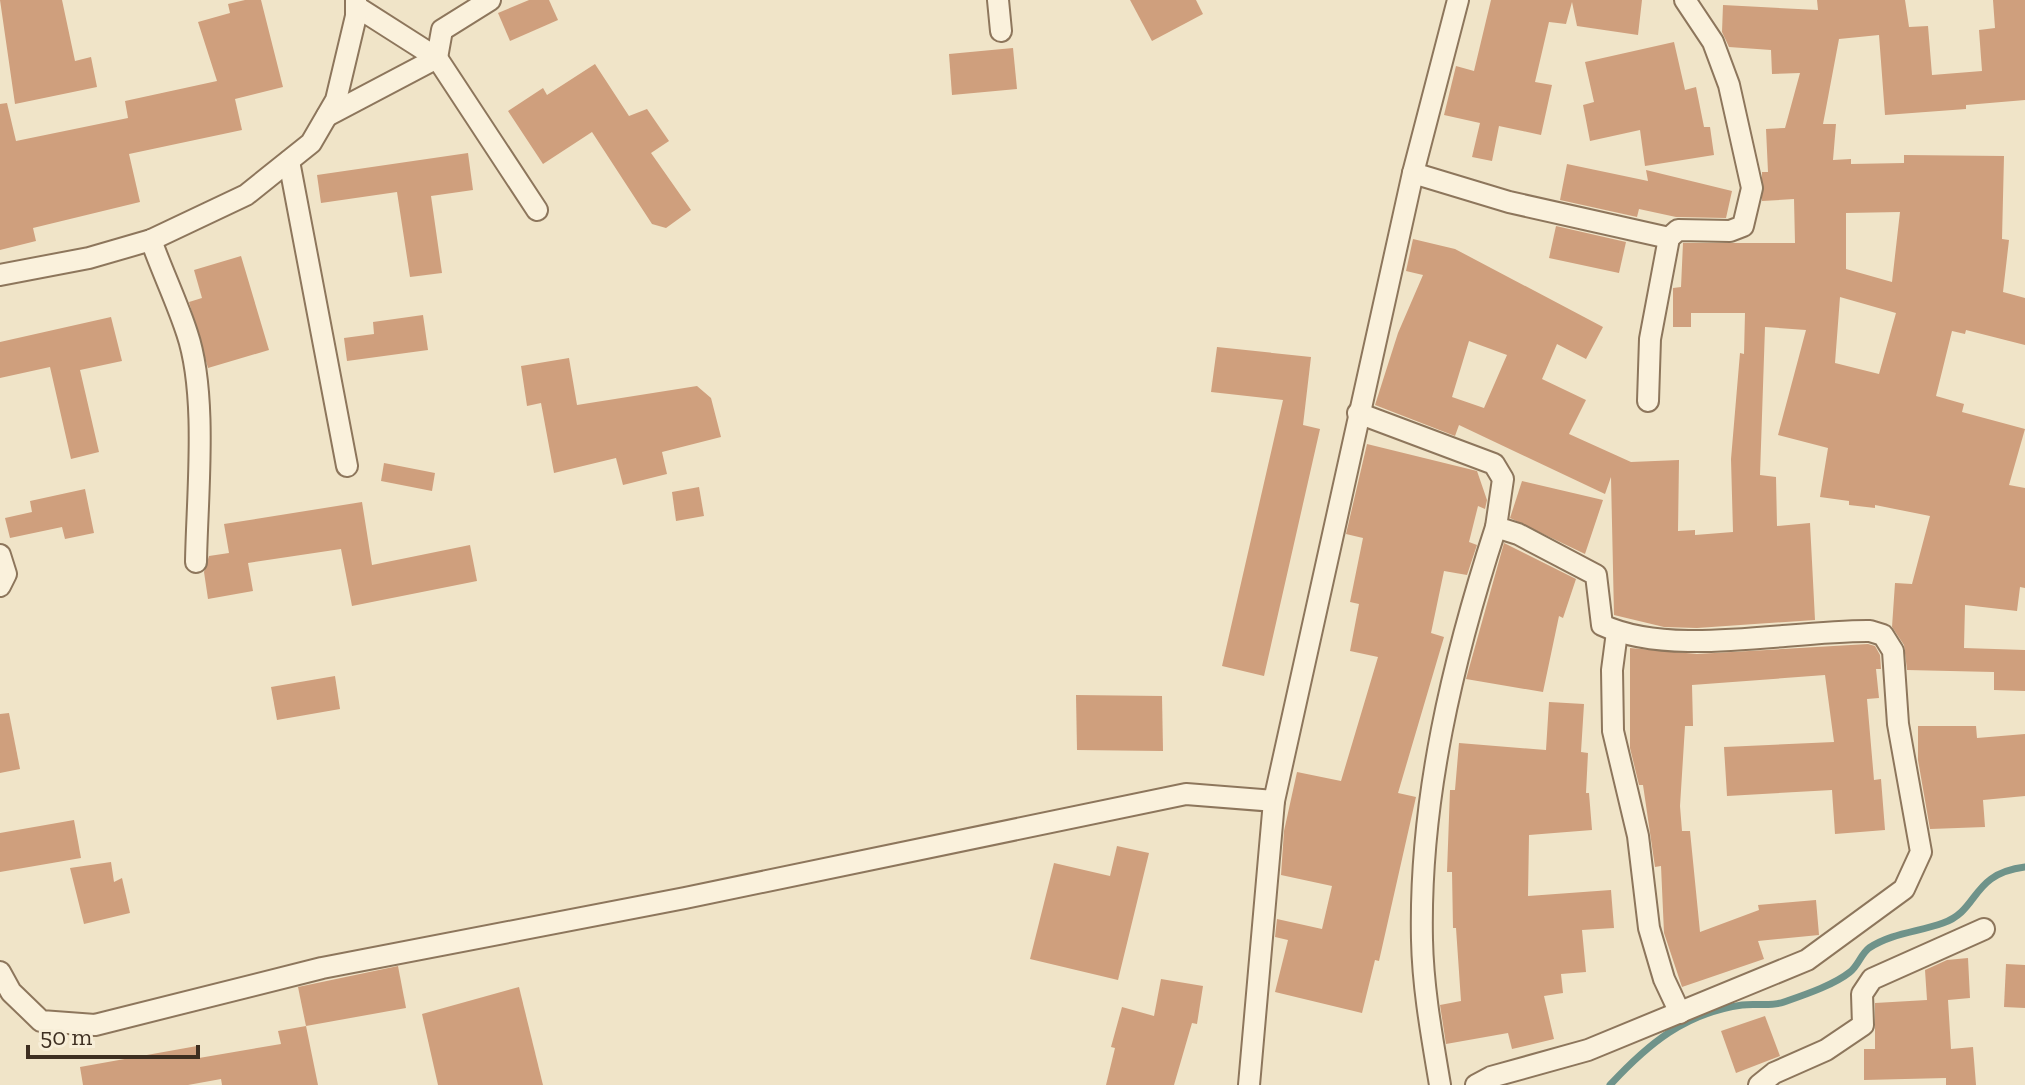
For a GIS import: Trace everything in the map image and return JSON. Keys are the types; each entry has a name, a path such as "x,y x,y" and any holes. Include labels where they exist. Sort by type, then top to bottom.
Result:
{"street":[{"path":"437,58 442,30 490,0"},
{"path":"998,0 1001,31"},
{"path":"1249,1085 1274,801 1413,173 1458,0"},
{"path":"1648,401 1650,339 1669,238 1678,230 1730,231 1743,226 1752,201 1729,85 1713,42 1685,0"},
{"path":"0,275 89,258 151,240 246,195 311,143 327,116 336,100 357,3 437,58 537,210"},
{"path":"327,116 437,58"},
{"path":"289,161 347,466"},
{"path":"1413,173 1509,202 1669,238"},
{"path":"151,240 187,334 194,372 197,408 196,562"},
{"path":"1358,413 1494,464 1503,479 1496,527 1466,619 1434,774 1423,857 1425,986 1440,1085"},
{"path":"1476,1085 1491,1077 1555,1062 1807,960 1904,889 1921,852 1898,724 1893,651 1883,635 1870,631 1661,641 1617,632 1602,625 1596,575 1518,534 1496,527"},
{"path":"0,555 6,574 0,586"},
{"path":"1617,632 1612,670 1613,731 1638,836 1649,928 1664,979 1680,1013"},
{"path":"0,972 11,992 41,1021 95,1025 322,968 685,898 1186,794 1274,801"},
{"path":"1759,1085 1774,1073 1826,1050 1863,1025 1862,994 1872,979 1984,929"}],"building":[{"path":"0,0 62,0 75,61 91,57 97,87 15,104"},
{"path":"261,0 283,87 235,99 242,130 129,154 140,202 33,228 36,241 0,250 0,104 7,103 16,141 128,118 125,101 217,81 198,22 230,13 228,4"},
{"path":"529,0 549,0 558,20 510,41 498,13"},
{"path":"1130,0 1196,0 1203,14 1152,41"},
{"path":"1491,0 1642,0 1638,35 1577,26 1572,2 1566,24 1549,22 1535,82 1552,85 1541,135 1499,126 1492,161 1472,157 1480,123 1444,115 1456,66 1474,71"},
{"path":"1817,0 1905,0 1909,27 1928,26 1932,75 1982,71 1979,30 1995,28 1993,0 2025,0 2025,100 1966,105 1966,109 1885,115 1879,35 1839,39 1823,124 1836,124 1833,160 1851,159 1851,164 1904,163 1904,155 2004,156 2002,239 2009,240 2003,292 2025,298 2025,345 1966,330 1965,334 1952,331 1936,396 1964,404 1962,412 2025,429 2009,485 2025,488 2025,588 2020,587 2017,611 1965,605 1964,648 2025,650 2025,691 1994,690 1994,672 1907,670 1904,645 1892,627 1895,583 1912,584 1930,516 1875,505 1875,508 1849,505 1849,501 1820,497 1828,448 1778,435 1806,330 1765,327 1760,475 1776,477 1777,526 1810,523 1815,620 1697,628 1664,627 1614,615 1611,477 1605,494 1459,425 1455,436 1375,405 1398,333 1423,275 1406,271 1413,239 1455,249 1603,327 1586,359 1557,344 1542,379 1586,400 1569,434 1631,462 1679,460 1678,531 1695,530 1695,535 1733,532 1731,459 1740,353 1744,354 1745,313 1691,313 1691,327 1673,327 1673,288 1681,287 1683,243 1795,243 1794,199 1762,201 1762,172 1768,172 1766,129 1785,128 1800,73 1772,74 1771,50 1729,47 1722,32 1723,5 1818,10","holes":["1900,212 1892,282 1846,269 1846,213","1840,297 1896,313 1879,374 1835,363","1469,341 1507,355 1484,408 1452,397"]},
{"path":"1674,42 1685,90 1696,87 1704,127 1710,127 1714,155 1645,166 1640,130 1590,141 1583,105 1594,102 1585,62"},
{"path":"1013,48 1017,89 952,95 949,54"},
{"path":"595,64 629,116 647,109 669,141 651,153 691,210 666,228 652,224 592,132 543,164 508,111 543,88 547,95"},
{"path":"468,153 473,190 431,196 442,273 410,277 397,192 321,203 317,175"},
{"path":"1567,164 1648,181 1646,170 1732,191 1726,218 1676,217 1639,209 1637,217 1560,200"},
{"path":"1556,226 1626,242 1619,273 1549,258"},
{"path":"241,256 269,350 208,368 189,302 202,298 194,270"},
{"path":"423,315 428,350 347,361 344,338 374,334 373,322"},
{"path":"111,317 122,361 80,370 99,452 71,459 50,367 0,378 0,342"},
{"path":"1217,347 1311,357 1303,425 1320,429 1264,676 1222,666 1283,400 1211,392"},
{"path":"569,358 577,405 697,386 711,398 721,437 662,452 667,474 623,485 616,458 554,473 541,403 527,406 521,366"},
{"path":"1367,444 1477,471 1487,500 1485,509 1478,506 1469,542 1477,545 1467,575 1444,571 1431,633 1444,637 1398,793 1416,797 1379,961 1375,960 1362,1013 1275,992 1288,940 1275,937 1277,919 1322,929 1332,886 1281,875 1284,831 1297,772 1341,781 1378,657 1350,651 1359,604 1350,602 1363,538 1346,534"},
{"path":"384,463 435,473 432,491 381,481"},
{"path":"1522,481 1603,500 1585,554 1510,518"},
{"path":"699,487 704,516 676,521 672,492"},
{"path":"85,489 94,533 65,539 62,527 10,538 5,518 32,512 30,501"},
{"path":"362,502 372,565 470,545 477,581 352,606 341,549 248,563 253,591 208,599 204,572 209,556 229,553 224,524"},
{"path":"1504,543 1576,579 1563,618 1559,616 1543,692 1466,679"},
{"path":"1875,646 1880,655 1881,669 1876,669 1879,698 1867,699 1874,780 1881,779 1885,830 1835,834 1832,790 1727,796 1724,747 1834,742 1825,675 1692,685 1693,726 1685,726 1680,806 1682,831 1690,831 1700,932 1759,910 1758,905 1816,900 1819,935 1758,941 1764,959 1682,987 1664,933 1661,866 1655,867 1643,785 1639,785 1630,748 1630,648 1697,654"},
{"path":"335,676 340,709 277,720 271,687"},
{"path":"1076,695 1162,696 1163,751 1077,750"},
{"path":"1549,702 1584,704 1581,752 1588,753 1586,793 1589,793 1592,830 1529,835 1528,896 1611,890 1614,928 1582,930 1586,972 1561,974 1563,993 1544,996 1554,1039 1512,1049 1508,1033 1446,1044 1440,1005 1461,1001 1456,928 1453,928 1452,872 1447,872 1450,790 1455,790 1459,743 1546,750"},
{"path":"9,713 20,769 0,773 0,714"},
{"path":"1918,726 1976,726 1977,738 2025,734 2025,796 1983,800 1985,827 1930,829 1918,760"},
{"path":"74,820 81,858 0,872 0,833"},
{"path":"1117,846 1149,853 1118,980 1030,959 1054,863 1110,876"},
{"path":"111,862 114,882 122,878 130,913 84,924 70,868"},
{"path":"1968,958 1970,998 1948,1000 1951,1049 1973,1047 1976,1085 1946,1085 1946,1078 1864,1080 1864,1049 1875,1049 1875,1003 1927,1000 1925,970 1947,960"},
{"path":"2006,964 2025,965 2025,1008 2004,1007"},
{"path":"398,966 406,1008 306,1026 298,987"},
{"path":"1161,979 1203,986 1197,1024 1192,1023 1174,1085 1106,1085 1115,1048 1111,1047 1122,1007 1154,1016"},
{"path":"519,987 543,1085 438,1085 422,1014"},
{"path":"1765,1016 1780,1056 1736,1073 1721,1031"},
{"path":"306,1026 318,1085 222,1085 221,1079 188,1085 83,1085 80,1067 197,1046 199,1058 281,1044 278,1031"}],"waterway":[{"path":"1610,1085 1653,1044 1685,1023 1722,1009 1779,1003 1827,985 1850,972 1869,948 1955,917 1994,877 2025,867"}]}
